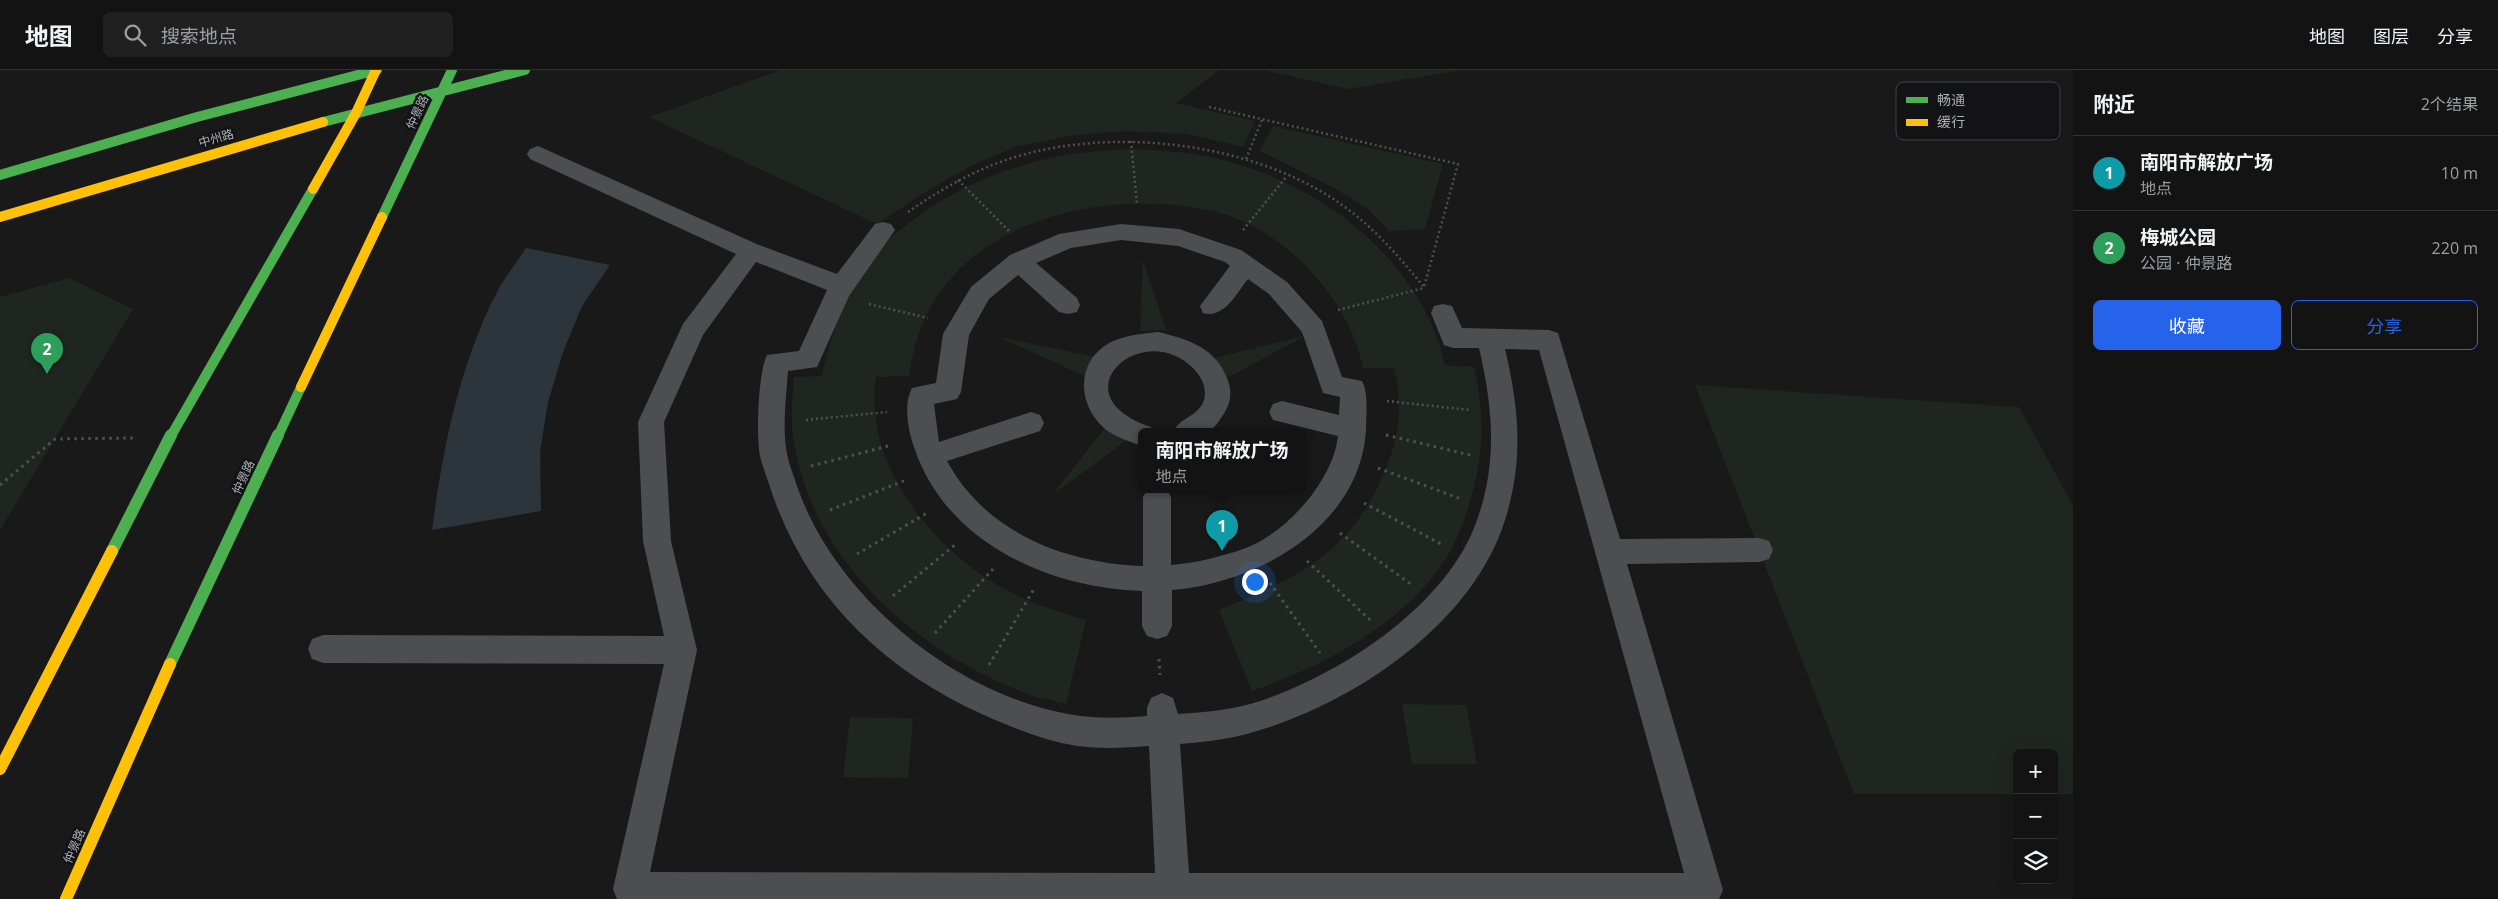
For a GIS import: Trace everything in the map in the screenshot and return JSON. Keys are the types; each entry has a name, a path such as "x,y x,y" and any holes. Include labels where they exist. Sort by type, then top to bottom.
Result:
{"main road":[{"name":"中州路","path":"0,175 196,117 376,70"},
{"path":"0,769 170,437 356,113 376,70"},
{"name":"仲景路","path":"66,899 166,672 452,70"},
{"name":"中州路","path":"0,217 220,151 356,113 525,70"}],"street":[{"path":"538,154 751,251 842,286"},
{"path":"883,230 860,256 842,286 818,329 808,360 776,362 773,405 773,454 785,495 803,538 824,573 856,612 898,647 945,680 994,706 1057,727 1116,734 1163,719 1188,729 1256,717 1319,692 1376,657 1424,621 1462,578 1486,534 1498,491 1504,445 1504,402 1490,340"},
{"path":"1121,232 1138,232 1179,238 1233,256 1245,265 1278,288 1313,328 1332,386 1353,388 1350,449 1335,485 1314,513 1284,539 1252,559 1192,576 1156,579 1110,578 1048,562 1013,546 979,523 954,496 930,456 923,427 921,395 948,392 956,334 980,292 1018,261 1067,240 1121,232"},
{"path":"751,251 692,331 651,422 657,541 682,650 630,889 1090,894 1173,890 1265,894 1706,890 1549,340 1453,338 1443,313"},
{"path":"1018,261 1068,305"},
{"path":"1212,306 1245,265"},
{"path":"1138,434 1120,427 1106,414 1097,399 1095,383 1100,368 1111,355 1127,346 1145,341 1164,341 1182,346 1198,356 1210,368 1217,383 1218,399 1211,414 1196,428"},
{"path":"1282,412 1351,428"},
{"path":"930,456 1030,422"},
{"path":"1157,497 1157,626"},
{"path":"1610,552 1759,550"},
{"path":"323,648 682,650"},
{"path":"1163,719 1173,890"}],"path":[{"path":"1209,107 1458,164 1424,287"},
{"path":"1246,159 1262,120"},
{"path":"1131,141 1137,203"},
{"path":"883,230 958,180 984,168 1029,153 1073,145 1131,141 1195,147 1246,159 1287,176 1325,195 1357,216 1384,238 1443,313"},
{"path":"1248,224 1287,176"},
{"path":"958,180 1011,233"},
{"path":"1341,309 1424,287"},
{"path":"868,304 925,318"},
{"path":"1401,403 1473,410"},
{"path":"802,420 875,413"},
{"path":"0,485 55,439 170,437"},
{"path":"1397,437 1480,457"},
{"path":"809,466 882,448"},
{"path":"1385,471 1470,502"},
{"path":"827,511 899,482"},
{"path":"1369,506 1451,549"},
{"path":"852,556 920,517"},
{"path":"1344,537 1420,591"},
{"path":"890,598 950,549"},
{"path":"1312,565 1377,627"},
{"path":"934,634 985,578"},
{"path":"1273,587 1326,660"},
{"path":"988,666 1028,601"},
{"path":"1157,626 1163,719"}],"shaded area":[{"path":"781,70 1219,70 1176,103 1255,121 1243,147 1188,134 1126,131 1076,135 1018,146 971,166 927,191 877,224 649,117"},
{"path":"1263,70 1461,70 1348,89"},
{"path":"1273,126 1443,164 1425,229 1389,231 1368,209 1334,188 1260,151"},
{"path":"1132,149 1195,154 1253,169 1291,185 1326,206 1359,230 1388,258 1413,290 1432,326 1445,365 1474,367 1480,398 1481,445 1477,476 1456,541 1435,574 1415,597 1365,637 1309,668 1252,691 1219,610 1274,586 1298,573 1320,558 1357,521 1373,497 1386,468 1394,443 1399,418 1399,393 1394,368 1363,368 1348,324 1336,303 1306,266 1269,236 1249,224 1227,215 1192,207 1156,204 1123,204 1089,208 1055,216 1023,227 993,243 966,263 943,288 922,325 915,346 909,376 876,377 875,407 879,436 889,464 902,491 940,539 962,560 985,577 1021,597 1047,608 1086,620 1066,704 1022,692 983,674 945,652 910,627 877,598 849,566 825,530 807,491 793,440 794,377 822,376 841,313 864,268 877,250 887,241 938,203 990,177 1045,159 1073,154"},
{"path":"526,248 610,265 582,306 563,352 548,402 540,452 541,511 432,530 447,438 472,349 497,292"},
{"path":"1143,260 1166,330 1140,331"},
{"path":"69,278 133,309 0,530 0,297"},
{"path":"1305,336 1227,378 1214,358"},
{"path":"999,337 1095,357 1085,376"},
{"path":"1695,385 2019,407 2073,506 2073,794 2058,794 2058,749 2013,749 2013,794 1854,794"},
{"path":"1109,423 1130,438 1052,495"},
{"path":"1402,704 1466,705 1477,764 1412,764"},
{"path":"850,717 913,718 908,778 843,777"}],"traffic: fast":[{"path":"0,175 197,117 377,70"},
{"path":"382,217 452,70"},
{"path":"323,122 525,70"},
{"path":"112,551 170,437 313,189"},
{"path":"170,664 301,387"}],"traffic: slow":[{"path":"313,189 356,113 376,70"},
{"path":"0,217 323,122"},
{"path":"301,387 382,217"},
{"path":"0,769 112,551"},
{"path":"66,899 170,664"}],"place":[{"name":"梅城公园","path":"47,374"},
{"name":"南阳市解放广场","path":"1222,551"}]}
